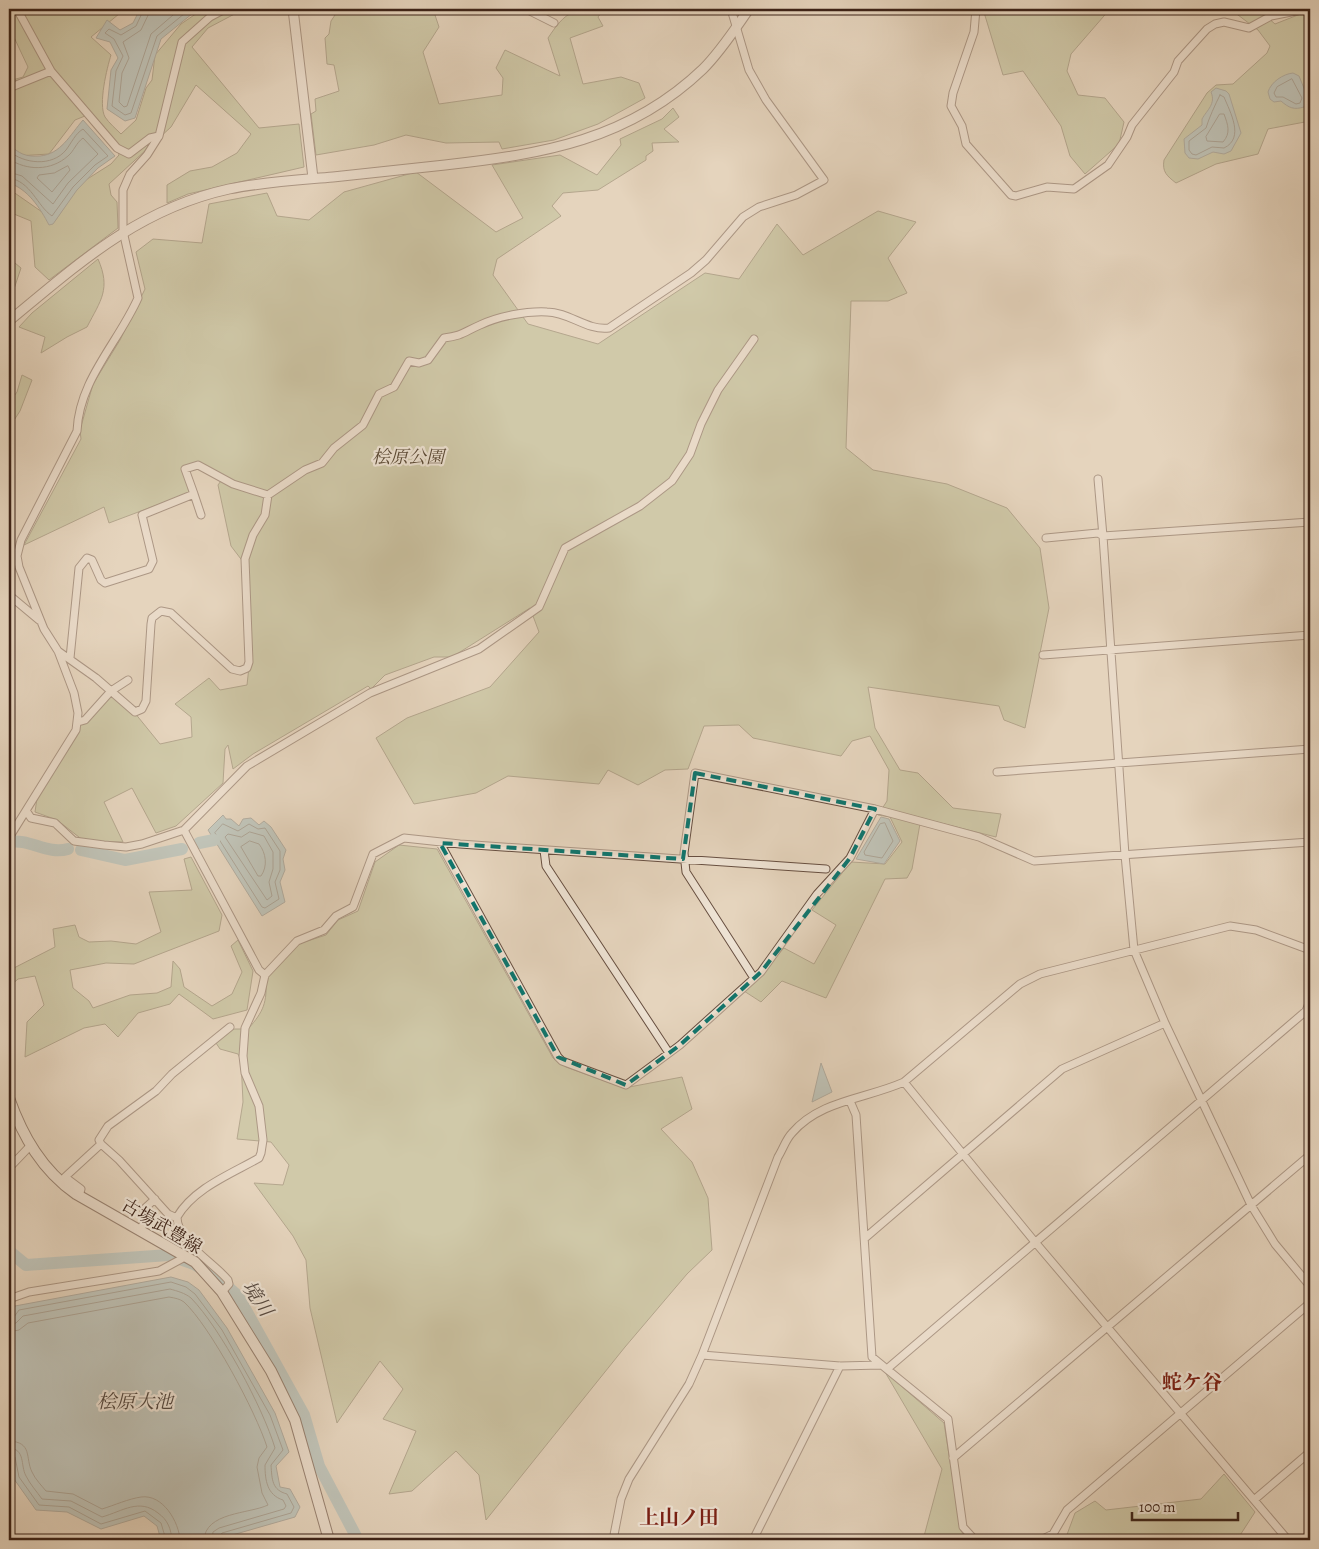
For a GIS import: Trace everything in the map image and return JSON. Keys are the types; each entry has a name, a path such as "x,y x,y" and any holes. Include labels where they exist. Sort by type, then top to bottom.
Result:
{"main road":[{"name":"古場武豊線","path":"9,1098 42,1164 60,1183 79,1196 195,1262 222,1292 271,1371 295,1420 329,1540"}],"street":[{"path":"17,9 51,71 120,151 129,154 150,138 160,136"},
{"path":"9,834 12,833 27,812 76,730 78,722 77,704 68,678 58,651 41,622 17,556 20,540 77,431 78,415 84,393 138,298 123,231 123,190 130,174 147,155 160,136 182,42 210,17 225,9"},
{"path":"293,9 313,178"},
{"path":"526,9 554,23"},
{"path":"58,651 112,691 135,712 145,705 152,618 161,611 171,613 232,669 240,671 247,668 250,662 245,559 253,535 265,515 268,495 305,470 322,463 334,448 363,425 379,394 394,387 406,363 412,361 419,363 428,360 444,338 460,336 481,324 506,317 549,312 570,317 599,329 609,328 691,273 711,255 743,217 759,207 796,195 824,180 766,100 750,70 731,9"},
{"path":"9,321 123,231 157,214 229,189 313,178 516,157 585,140 621,125 663,100 704,68 749,9"},
{"path":"976,9 974,32 953,93 951,106 962,126 966,144 1011,195 1016,196 1047,187 1074,189 1108,165 1127,137 1132,125 1174,72 1178,61 1207,29 1215,24 1224,22 1249,28 1271,16 1306,9"},
{"path":"9,88 51,71"},
{"path":"27,812 31,818 55,823 74,841 104,845 126,847 142,844 184,830 247,766 370,693 479,649 539,607 565,548 640,506 672,481 690,454 701,424 718,390 754,339"},
{"path":"201,515 185,470 198,464 233,484 268,495"},
{"path":"1098,479 1125,855 1134,950 1165,1023 1251,1205 1275,1244 1310,1286"},
{"path":"68,678 80,564 87,558 92,560 101,580 105,583 149,569 153,561 142,515 194,494"},
{"path":"1046,538 1098,533 1103,536 1310,522"},
{"path":"9,595 41,622"},
{"path":"1043,654 1310,636"},
{"path":"78,722 90,715 112,691 128,680"},
{"path":"997,772 1310,749"},
{"path":"754,978 686,872 685,859 694,773 875,809 979,837 1034,862 1310,842"},
{"path":"440,843 558,1057 562,1061 626,1085 669,1053 754,978 818,894 850,858 875,809"},
{"path":"184,830 258,970 265,975"},
{"path":"177,1218 182,1209 212,1184 262,1154 263,1128 259,1106 245,1073 243,1056 246,1028 261,993 265,975 297,941 319,934 336,916 353,906 373,854 404,838 440,843 826,869"},
{"path":"544,850 546,866 669,1053"},
{"path":"613,1540 621,1500 630,1479 689,1384 702,1355 778,1156 790,1134 808,1117 827,1107 904,1082 1020,984 1041,973 1230,926 1256,930 1310,950"},
{"path":"702,1355 840,1366 884,1367 1306,1011 1310,1001"},
{"path":"865,1238 1062,1069 1165,1023"},
{"path":"222,1292 228,1284 228,1280 198,1252 181,1228 177,1218 168,1214 99,1140 108,1126 156,1091 172,1074 230,1027"},
{"path":"904,1082 1034,1242 1288,1540"},
{"path":"850,1101 856,1115 872,1357 948,1419 963,1527 974,1540"},
{"path":"79,1196 81,1189 65,1177 101,1144"},
{"path":"9,1168 31,1145"},
{"path":"954,1458 1310,1155"},
{"path":"140,1231 145,1220 144,1209 155,1199"},
{"path":"9,1299 29,1292 159,1271 185,1257"},
{"path":"1041,1540 1053,1534 1067,1510 1181,1415 1310,1303"},
{"path":"753,1540 840,1366"},
{"path":"1254,1500 1310,1452"}],"highlighted area":[{"path":"695,773 875,809 850,858 761,972 680,1045 626,1085 558,1057 440,843 683,859"}],"green space":[{"path":"9,9 125,9 91,37 111,55 107,68 102,104 105,117 121,134 136,120 146,88 152,80 155,55 181,24 203,9 244,9 208,28 192,47 259,128 299,124 304,167 188,194 167,203 167,185 190,171 212,167 237,153 251,134 196,85 171,127 109,184 111,195 117,202 118,228 49,280 35,267 31,221 9,212 9,189 55,221 81,183 111,164 119,155 116,143 90,114 75,120 49,154 17,156 9,148 9,81 23,77 28,67 12,33 9,33"},
{"path":"339,9 433,9 439,27 423,52 439,104 502,95 503,78 496,68 505,50 560,76 548,38 560,22 571,13 604,9 598,17 603,26 570,38 583,84 621,77 639,83 645,98 598,124 554,140 502,149 499,142 446,143 406,135 374,145 316,155 311,114 316,111 315,99 339,91 334,65 327,64 325,38 329,34 331,21"},
{"path":"983,9 1110,9 1071,54 1067,71 1078,95 1105,98 1124,122 1119,144 1085,174 1070,156 1061,126 1023,71 1003,75"},
{"path":"1230,9 1258,9 1275,24 1308,11 1306,57 1310,65 1310,121 1268,129 1258,154 1216,164 1176,183 1166,173 1164,160 1207,93 1216,85 1233,84 1267,53 1270,46 1258,30"},
{"name":"桧原公園","path":"673,108 679,117 664,129 679,142 652,143 653,151 646,156 646,160 598,190 563,193 552,206 561,216 497,259 493,275 528,324 598,344 705,273 739,279 777,224 803,255 878,211 916,222 888,258 907,293 888,301 851,301 846,448 873,470 947,484 1007,508 1040,548 1049,608 1025,728 1004,720 999,706 868,687 875,728 900,770 918,773 953,808 1001,814 996,837 921,818 912,869 907,878 885,879 826,998 782,981 761,1002 744,991 784,948 814,964 836,925 812,910 851,862 885,864 902,842 890,817 878,815 887,801 889,770 870,736 852,741 841,756 753,738 739,725 704,726 688,769 665,770 638,785 608,770 599,784 508,776 476,793 414,804 376,738 407,718 490,687 539,632 530,608 452,657 434,657 385,675 371,689 368,686 253,754 233,769 228,745 225,749 223,783 176,826 156,833 132,788 104,802 123,842 84,841 57,820 35,812 37,798 79,722 117,691 160,744 192,737 191,717 175,704 209,678 220,690 247,685 251,648 247,567 231,546 218,485 223,478 198,465 185,470 189,493 109,523 104,507 24,545 81,439 80,430 93,384 120,340 145,289 136,252 153,239 202,243 209,204 267,193 277,216 309,220 344,192 416,172 496,232 523,218 492,165 560,155 597,175 621,145 620,139 662,119"},
{"path":"9,258 21,268 9,304"},
{"path":"98,259 104,278 103,294 87,327 41,353 45,337 19,327 32,313"},
{"path":"22,375 32,380 20,411 9,428 9,403 17,392"},
{"path":"399,845 437,849 553,1058 566,1067 624,1088 682,1077 692,1109 661,1129 692,1162 708,1198 712,1250 687,1274 625,1347 486,1520 479,1475 456,1451 412,1491 389,1494 416,1431 383,1419 403,1389 380,1361 337,1423 310,1308 306,1260 293,1236 254,1183 283,1185 289,1165 271,1142 237,1139 243,1102 241,1060 238,1054 220,1049 216,1043 232,1029 248,1029 253,1023 261,1012 265,1000 266,978 298,944 326,935 338,920 358,911 375,862"},
{"path":"191,857 222,915 219,931 134,964 106,963 70,970 73,988 89,1001 93,1008 130,995 157,993 171,987 173,961 180,969 184,987 212,1006 232,994 242,972 231,946 238,940 253,971 247,1010 213,1019 179,994 170,1004 138,1013 118,1037 105,1024 84,1028 25,1057 27,1022 44,1005 35,976 18,979 9,987 10,970 55,947 53,929 75,925 79,937 89,942 111,941 136,944 161,932 149,892 192,890 184,859"},
{"path":"885,1372 944,1423 961,1531 968,1540 923,1540 942,1469"},
{"path":"1224,1474 1255,1512 1237,1540 1065,1540 1075,1513 1095,1501 1106,1510 1201,1499"}],"water":[{"path":"140,9 198,9 161,39 135,118 125,121 107,109 111,70 118,58 110,42 96,38 107,20 120,30 133,23"},
{"path":"1293,73 1299,76 1308,98 1304,107 1292,108 1281,101 1274,102 1270,99 1268,92 1272,85 1281,77"},
{"path":"1216,88 1229,94 1241,133 1231,151 1224,154 1213,152 1198,159 1189,158 1185,153 1184,139 1202,125 1202,119 1212,103 1211,92"},
{"path":"83,120 115,156 98,168 77,190 53,224 49,225 28,194 9,183 9,144 16,150 31,156 40,156 54,152"},
{"path":"223,815 226,819 231,819 239,826 243,819 251,818 259,825 264,821 271,827 286,850 283,859 285,870 280,882 285,902 262,916 208,830"},
{"path":"881,817 889,819 900,841 884,864 856,859"},
{"path":"821,1063 832,1092 812,1102"},
{"name":"桧原大池","path":"171,1277 188,1282 199,1290 227,1328 275,1413 289,1452 276,1466 280,1487 290,1489 300,1507 295,1517 215,1540 161,1540 157,1526 144,1516 101,1529 67,1512 36,1510 14,1479 9,1443 9,1317 15,1306"}],"waterway":[{"path":"199,843 214,840"},
{"path":"9,842 24,842 53,850 68,849"},
{"path":"81,850 125,860 182,849"},
{"name":"境川","path":"9,1251 26,1265 169,1255 194,1264 219,1279 238,1296 304,1415 319,1466 358,1540"}],"district":[{"name":"蛇ケ谷","path":"1192,1382"},
{"name":"上山ノ田","path":"679,1517"}]}
